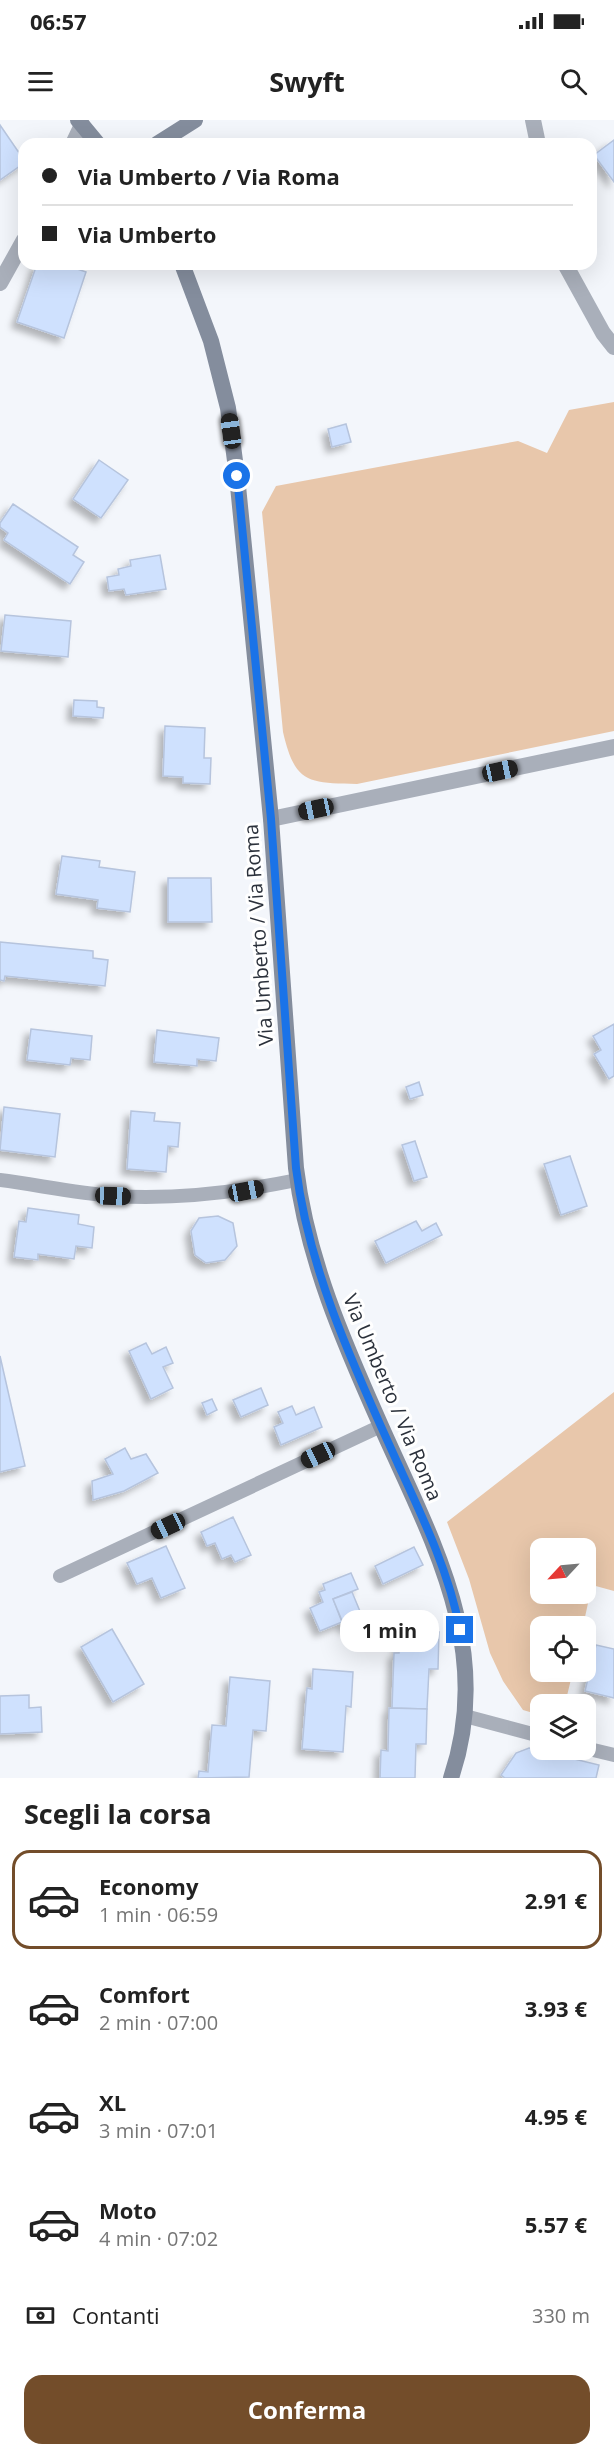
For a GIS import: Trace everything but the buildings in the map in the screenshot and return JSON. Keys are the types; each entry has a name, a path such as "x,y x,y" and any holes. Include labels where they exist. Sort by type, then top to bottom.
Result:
{"main road":[{"path":"166,138 195,120"},
{"path":"80,123 93,138"},
{"name":"Via Umberto / Via Roma","path":"184,270 211,340 228,408 237,476 271,819 297,1180 314,1256 330,1306 430,1535 455,1604 466,1668 465,1716 458,1758 451,1778"}],"street":[{"path":"533,120 537,138"},
{"path":"75,138 80,123"},
{"path":"0,283 18,251"},
{"path":"568,270 603,333 614,347"},
{"path":"271,819 614,747"}],"lane":[{"path":"0,1180 113,1196 156,1197 246,1191 297,1180"},
{"path":"60,1576 381,1426"},
{"path":"465,1716 530,1733"},
{"path":"596,1751 614,1755"}],"shaded area":[{"path":"614,402 614,731 357,784 326,783 306,777 293,762 283,732 262,512 276,486 518,441 547,453 569,410"},
{"path":"614,1392 614,1591 596,1586 596,1538 530,1538 530,1604 588,1604 585,1616 530,1616 530,1682 570,1682 567,1694 530,1694 530,1712 523,1710 503,1681 490,1653 469,1579 447,1522"}],"route":[{"path":"237,476 271,819 296,1168 302,1209 330,1306 430,1535 455,1604 460,1630"}]}
